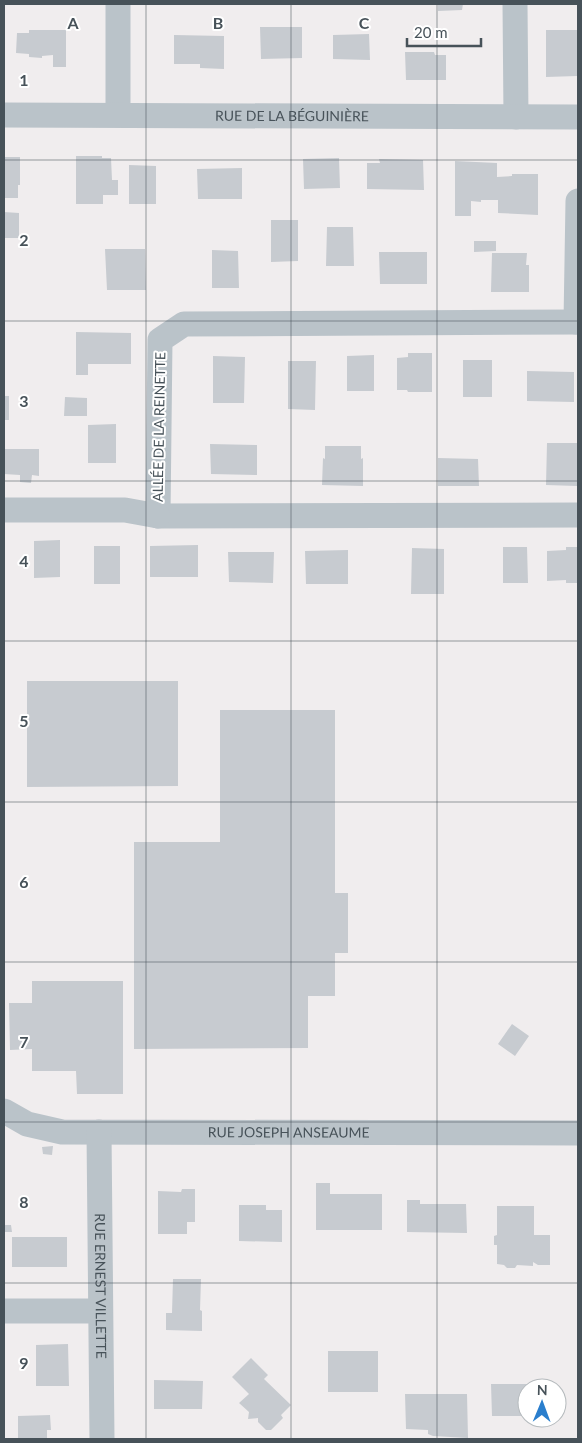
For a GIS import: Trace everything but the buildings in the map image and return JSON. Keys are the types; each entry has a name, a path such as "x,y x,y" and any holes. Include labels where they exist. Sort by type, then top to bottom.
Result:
{"street":[{"path":"118,4 118,116"},
{"path":"515,4 516,117"},
{"name":"RUE DE LA BÉGUINIÈRE","path":"4,115 578,117"},
{"name":"ALLÉE DE LA REINETTE","path":"578,201 577,322 184,324 160,340 158,516 578,515"},
{"path":"4,510 125,510 158,516"},
{"name":"RUE JOSEPH ANSEAUME","path":"4,1111 28,1124 62,1132 578,1133"},
{"name":"RUE ERNEST VILLETTE","path":"99,1132 102,1439"},
{"path":"4,1311 100,1311"}]}
